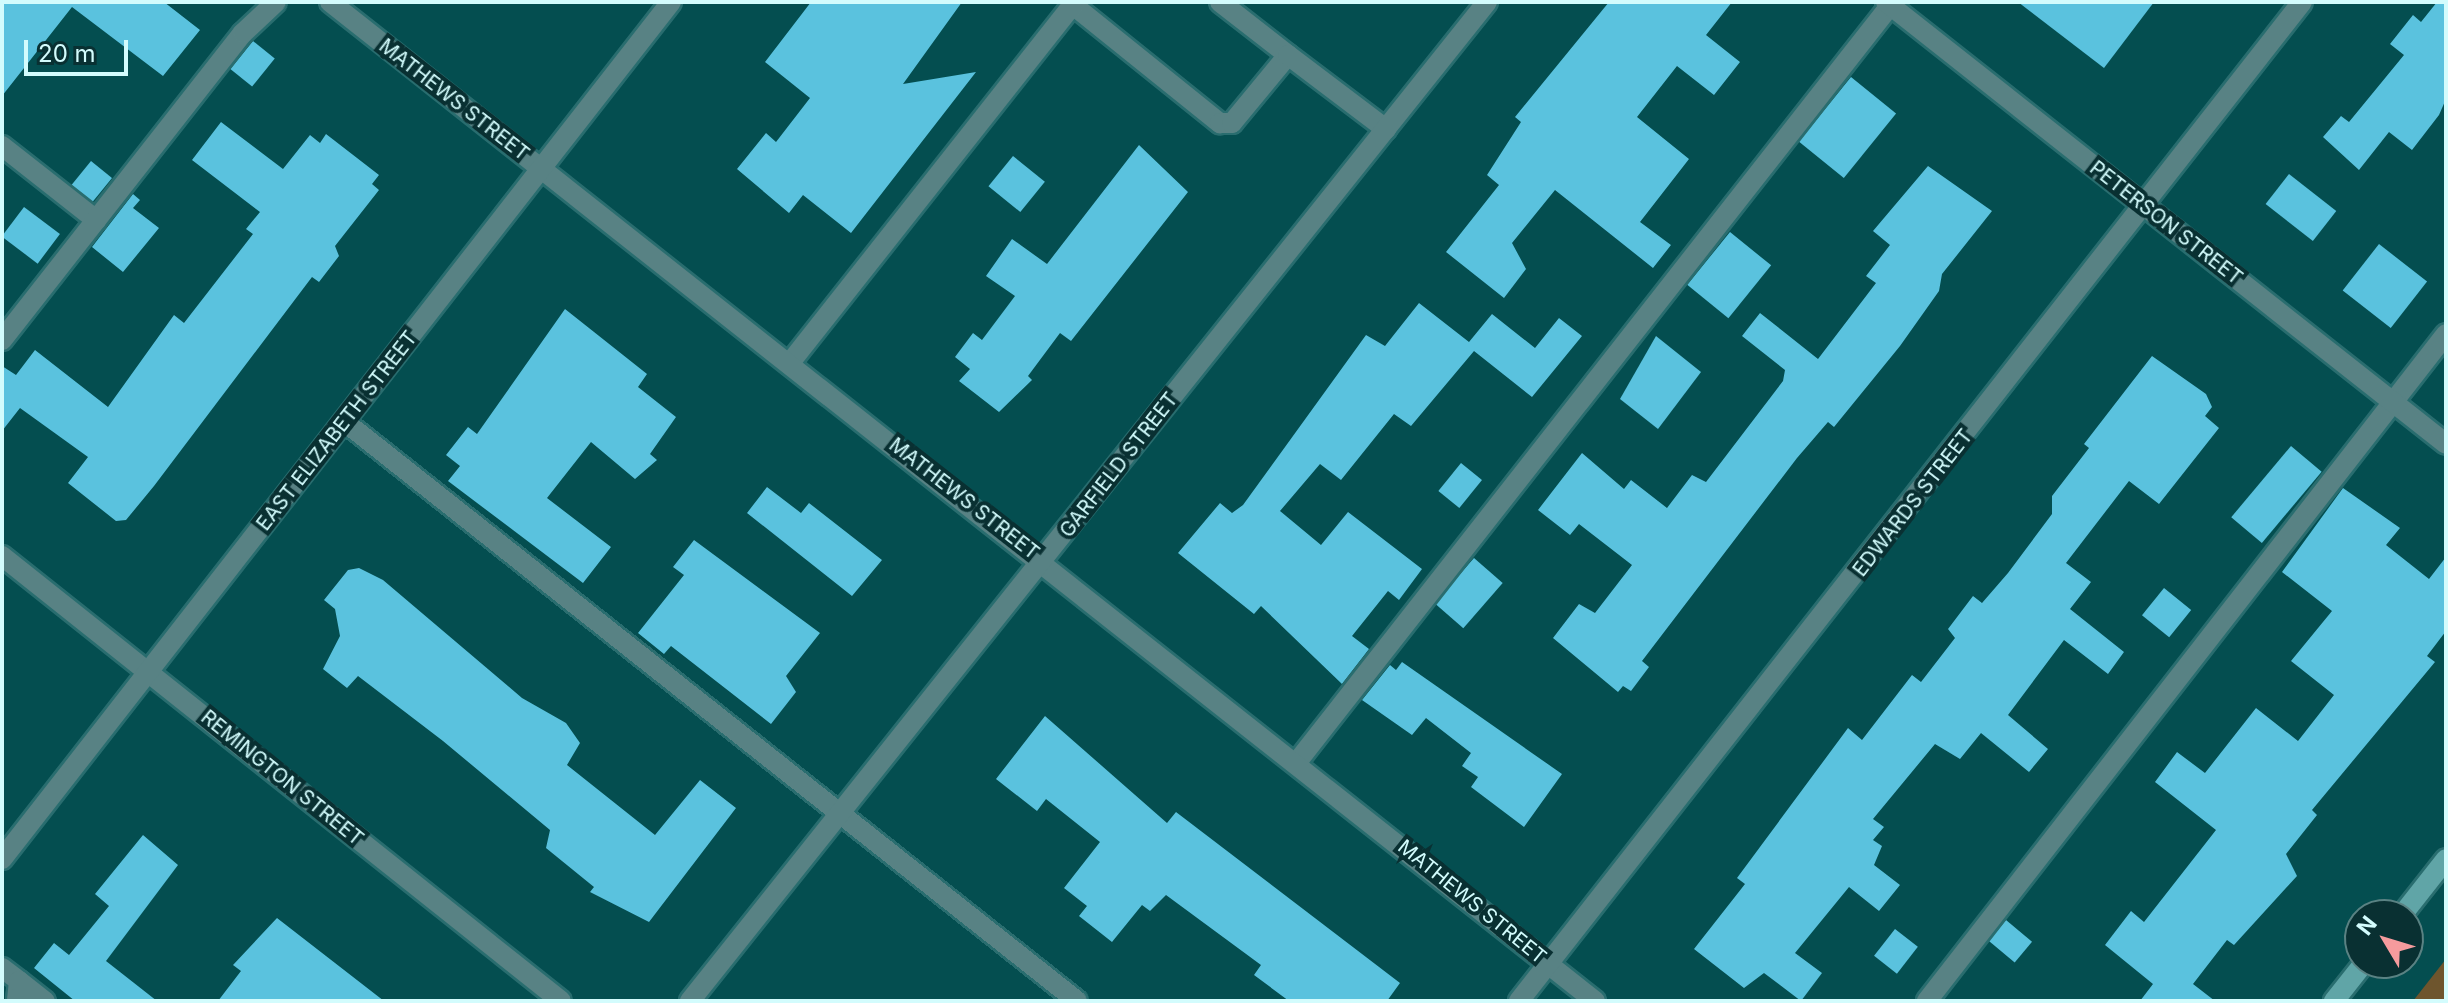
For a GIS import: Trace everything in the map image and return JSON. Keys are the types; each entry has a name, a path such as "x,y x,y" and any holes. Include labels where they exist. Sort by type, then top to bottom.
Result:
{"street":[{"path":"2,340 243,33 276,2"},
{"name":"MATHEWS STREET","path":"330,2 789,364 1044,560 1595,1001"},
{"name":"EAST ELIZABETH STREET","path":"2,859 671,2"},
{"path":"1220,2 1386,129"},
{"name":"GARFIELD STREET","path":"690,1001 1487,2"},
{"name":"EDWARDS STREET","path":"1519,1001 2146,207 2302,2"},
{"path":"1297,762 1890,3"},
{"name":"PETERSON STREET","path":"1890,3 2446,444"},
{"path":"789,364 1074,4 1220,123 1232,123 1288,55"},
{"path":"2,146 96,220"},
{"path":"1927,1001 2446,334"},
{"path":"345,422 1077,1001"},
{"name":"REMINGTON STREET","path":"2,556 561,1001"},
{"path":"2415,899 2446,859"},
{"path":"2,968 18,991 45,1001"},
{"path":"2334,1001 2351,979"}],"shaded area":[{"path":"2446,959 2446,1001 2413,1001"}],"building":[{"path":"2,2 164,2 200,30 163,76 72,7 2,96"},
{"path":"811,2 962,2 903,84 976,72 851,233 803,195 789,213 737,169 766,133 776,142 810,98 765,62"},
{"path":"1609,2 1732,2 1706,35 1740,62 1714,95 1677,66 1637,117 1689,159 1640,222 1671,245 1653,268 1555,190 1512,243 1526,269 1504,298 1446,252 1499,185 1487,175 1521,122 1515,117"},
{"path":"2018,2 2154,2 2104,68"},
{"path":"2437,2 2446,2 2446,99 2439,115 2412,150 2389,132 2359,170 2323,137 2341,116 2349,122 2404,55 2390,44 2413,15 2421,22"},
{"path":"253,41 275,59 252,87 230,69"},
{"path":"1851,77 1896,114 1844,178 1799,142"},
{"path":"221,122 283,169 310,135 320,143 326,134 379,175 372,184 379,190 335,246 339,256 319,282 312,277 154,486 126,520 116,521 68,483 88,457 20,408 2,431 2,366 16,375 35,350 108,407 174,315 184,323 253,234 246,229 260,212 192,160"},
{"path":"1139,145 1188,192 1071,341 1060,333 1028,376 1032,380 999,412 959,381 970,369 955,357 973,333 982,340 1015,296 986,276 1012,239 1047,264"},
{"path":"1013,156 1045,182 1020,212 988,186"},
{"path":"91,161 112,178 92,202 71,185"},
{"path":"1928,166 1992,211 1942,274 1939,291 1900,346 1834,427 1828,422 1797,458 1642,661 1649,667 1631,691 1623,686 1618,692 1553,638 1579,604 1595,613 1632,565 1579,524 1570,535 1538,510 1582,453 1624,489 1631,480 1667,508 1692,475 1706,482 1783,381 1785,370 1742,336 1760,313 1818,359 1876,283 1866,276 1890,245 1873,231"},
{"path":"2289,174 2336,211 2313,241 2266,204"},
{"path":"133,194 140,200 133,208 159,228 123,272 92,247"},
{"path":"24,207 60,234 38,264 2,237"},
{"path":"1730,232 1771,265 1728,318 1687,285"},
{"path":"2379,244 2427,282 2391,328 2343,290"},
{"path":"1419,303 1469,342 1492,314 1535,348 1559,318 1582,336 1532,397 1474,351 1411,426 1394,414 1341,480 1320,464 1280,511 1321,545 1348,512 1422,569 1399,600 1388,591 1352,636 1369,649 1342,684 1261,606 1254,614 1178,553 1220,503 1232,513 1243,505 1366,335 1385,346"},
{"path":"565,309 647,374 638,387 676,417 650,454 657,460 635,479 591,442 547,498 611,547 583,583 448,481 460,466 446,455 468,427 477,434"},
{"path":"1656,336 1701,372 1658,429 1620,399"},
{"path":"2152,356 2206,394 2212,407 2205,416 2219,428 2159,504 2129,481 2066,563 2091,582 2070,609 2124,652 2108,674 2064,640 2008,715 2048,749 2029,772 1981,733 1960,759 1935,744 1873,819 1884,827 1873,840 1882,846 1874,865 1900,885 1879,911 1849,887 1795,953 1822,973 1801,1001 1764,973 1744,988 1694,949 1745,884 1737,878 1848,728 1862,740 1912,675 1921,682 1955,638 1948,629 1973,596 1982,603 2008,573 2052,514 2052,496 2089,448 2084,444"},
{"path":"2291,446 2322,472 2262,543 2231,517"},
{"path":"1461,463 1482,480 1459,508 1438,491"},
{"path":"767,487 801,513 809,503 882,560 852,596 747,513"},
{"path":"2343,488 2400,528 2386,545 2429,579 2446,557 2446,631 2427,656 2435,662 2312,810 2317,815 2286,854 2297,876 2234,945 2227,940 2193,984 2215,1001 2140,1001 2153,984 2105,945 2131,911 2144,922 2216,830 2155,782 2177,752 2205,773 2256,708 2298,741 2334,695 2291,661 2332,611 2282,572"},
{"path":"694,540 820,633 786,676 796,692 771,724 671,646 664,654 638,633 684,575 673,567"},
{"path":"1474,558 1503,583 1463,628 1435,603"},
{"path":"359,568 383,580 522,698 566,723 580,743 567,765 655,835 700,780 736,808 649,922 590,892 594,887 546,848 550,830 443,741 358,676 347,688 323,669 340,636 335,609 324,600 348,570"},
{"path":"2164,588 2191,610 2169,637 2142,615"},
{"path":"1402,662 1562,774 1524,827 1471,787 1478,777 1462,766 1471,753 1426,718 1412,735 1362,700 1390,665 1396,670"},
{"path":"1045,716 1167,823 1176,812 1400,983 1387,1001 1289,1001 1254,975 1261,965 1166,895 1150,911 1142,905 1112,942 1079,916 1087,906 1064,888 1100,842 1046,799 1037,811 996,779"},
{"path":"143,835 178,865 106,961 157,1001 75,1001 34,968 54,943 69,955 109,906 95,894"},
{"path":"277,918 384,1001 218,1001 241,971 233,965"},
{"path":"2006,920 2032,942 2015,963 1989,941"},
{"path":"1895,929 1918,947 1897,974 1874,956"}]}
